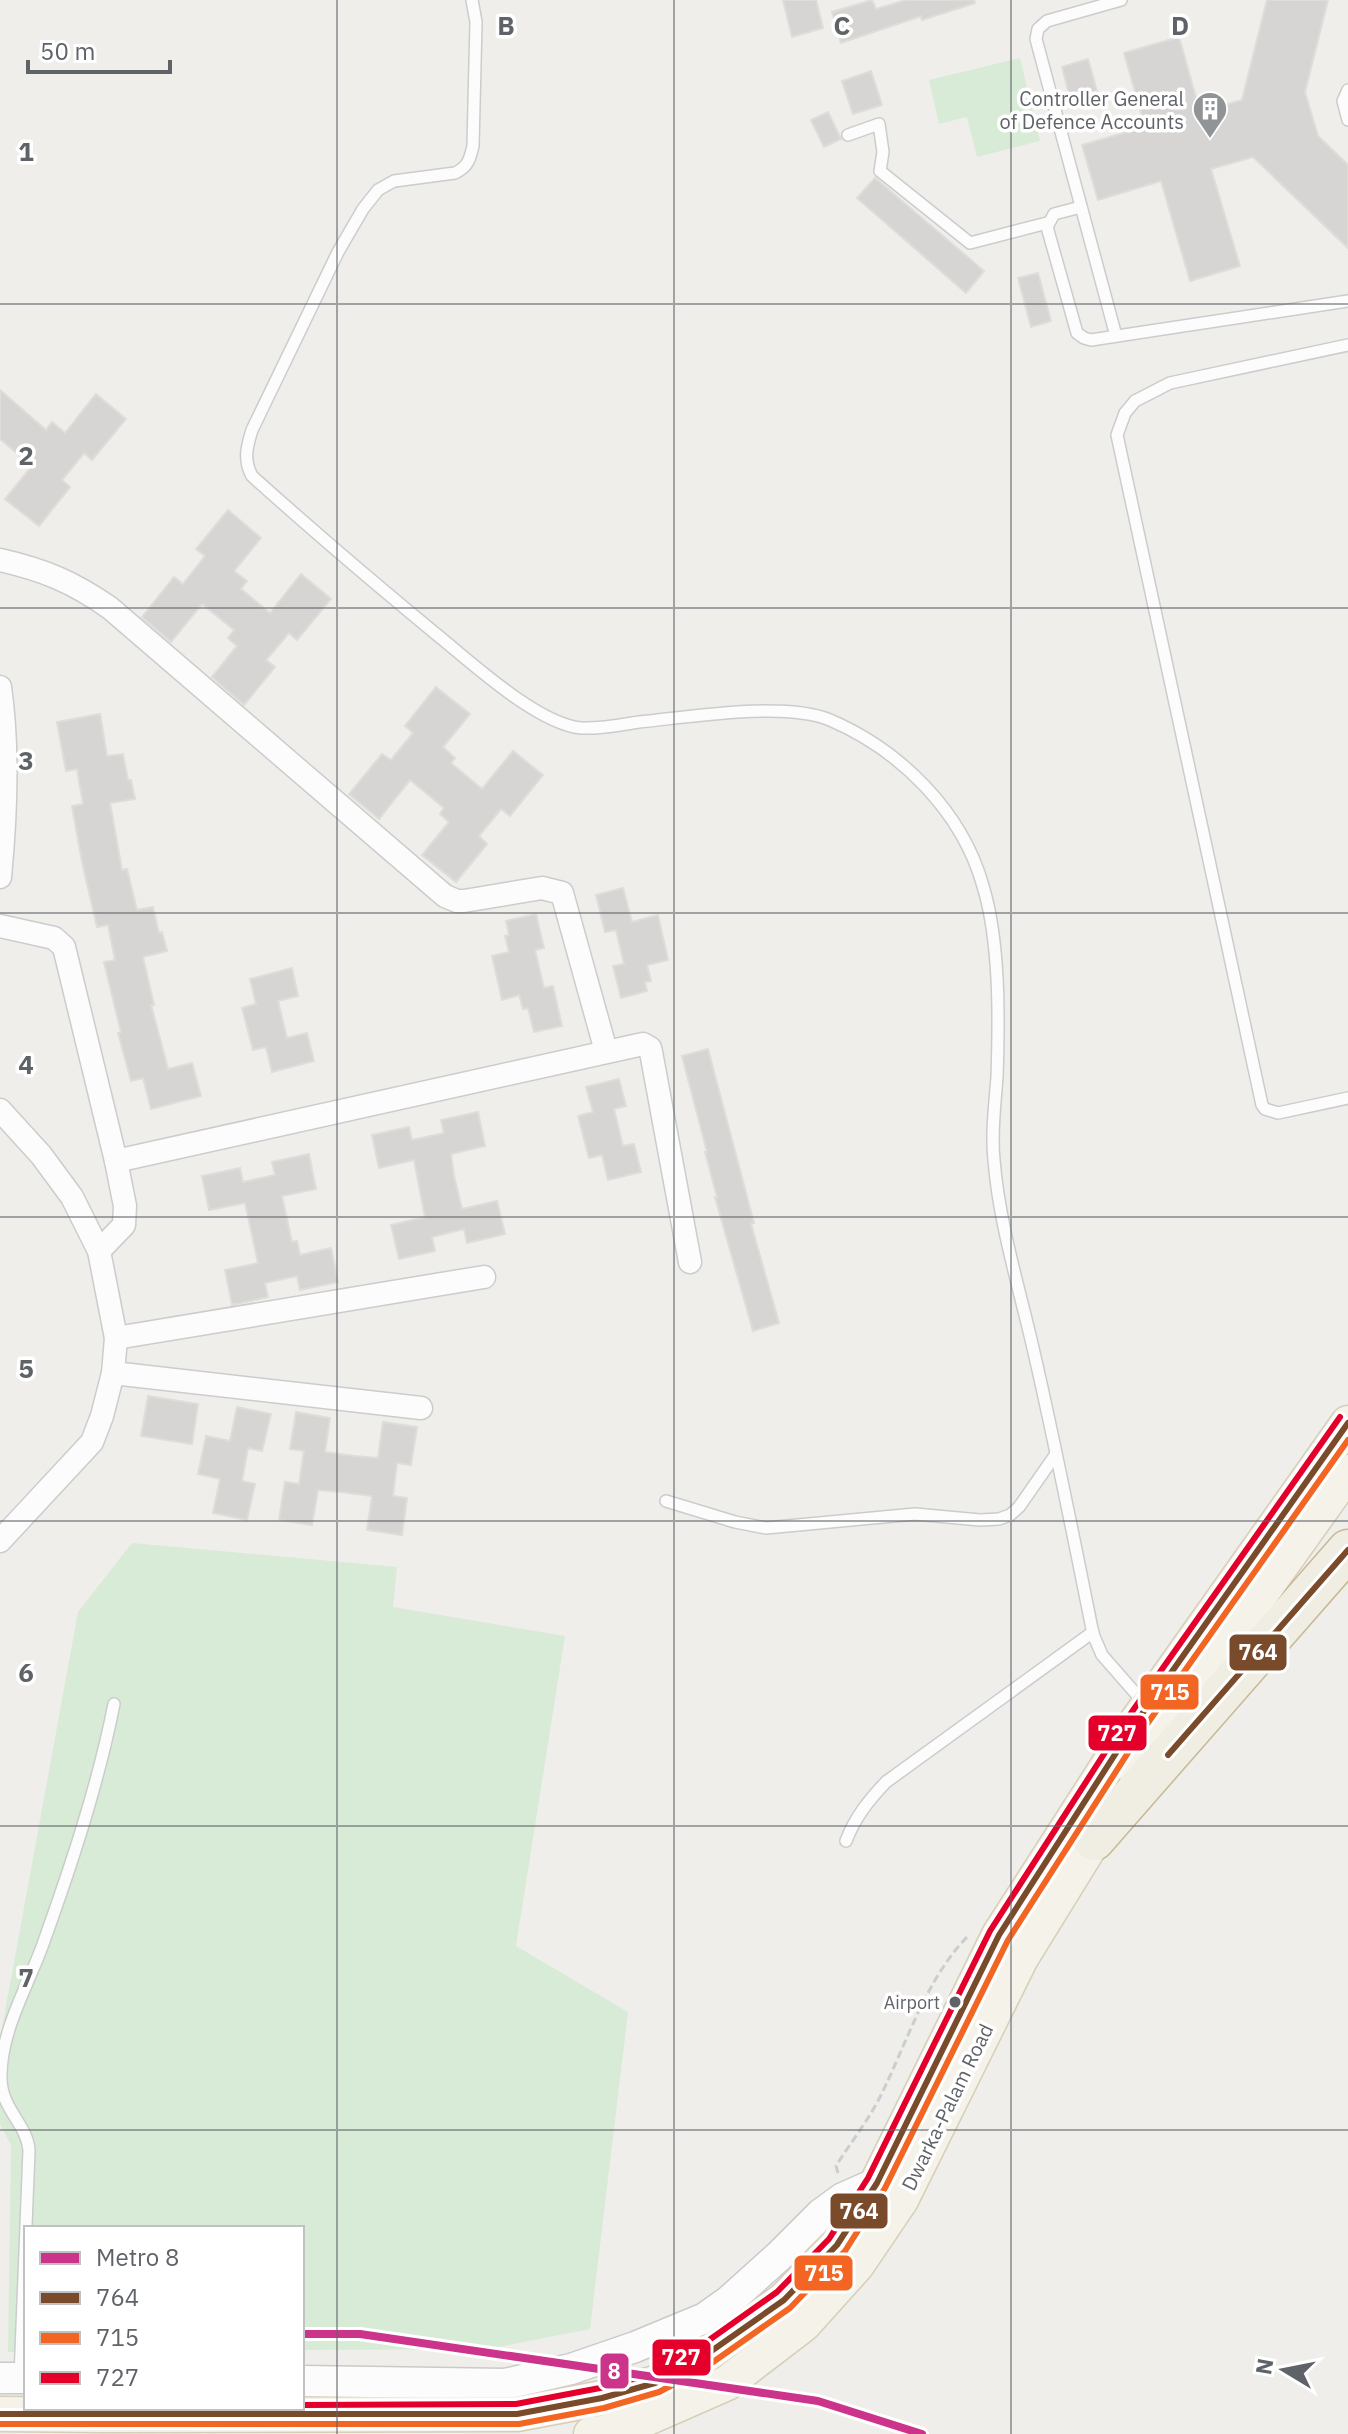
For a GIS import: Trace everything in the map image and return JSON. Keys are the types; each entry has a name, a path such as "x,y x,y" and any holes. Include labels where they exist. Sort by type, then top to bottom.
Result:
{"highway":[{"path":"1094,1840 1348,1550"}],"main road":[{"name":"Dwarka-Palam Road","path":"0,2414 517,2414 602,2398 655,2383 700,2359 784,2300 837,2245 877,2183 999,1935 1148,1706 1348,1423"},
{"name":"Dwarka-Palam Road","path":"591,2434 638,2427 727,2383 804,2324 857,2265 901,2200 1021,1958 1094,1840 1153,1745 1348,1472"}],"street":[{"path":"0,560 34,567 60,577 110,608 445,896 464,901 542,888 562,893 606,1051"},
{"path":"0,687 5,794 0,877"},
{"path":"0,926 54,938 64,947 116,1161 126,1217 118,1233 99,1251"},
{"path":"116,1161 640,1044 650,1048 690,1262"},
{"path":"0,1541 92,1442 113,1373 116,1338 99,1251 72,1197 57,1174 2,1116"},
{"path":"116,1338 484,1277"},
{"path":"113,1373 421,1408"},
{"path":"304,2381 505,2384 571,2369 635,2347 705,2318 779,2256 808,2225 843,2198 877,2183"}],"lane":[{"path":"472,0 476,22 473,146 470,159 464,168 455,173 394,181 378,190 363,209 338,252 252,430 247,445 247,467 252,476 342,557 484,673 534,709 560,722 576,728 598,728 714,714 801,712 829,719 892,755 927,787 965,841 983,885 992,928 997,1002 993,1158 1093,1632 1102,1655 1148,1706"},
{"path":"1116,336 1037,44 1037,33 1047,21 1121,0"},
{"path":"1348,90 1343,101 1348,120"},
{"path":"848,135 879,124 883,152 880,171 970,243 1047,223 1054,214 1081,207"},
{"path":"1047,223 1047,233 1077,333 1087,340 1348,301"},
{"path":"1348,345 1170,383 1135,401 1125,413 1117,435 1262,1105 1278,1113 1348,1098"},
{"path":"666,1501 766,1528 915,1514 999,1519 1019,1507 1056,1454"},
{"path":"846,1841 859,1815 886,1782 1093,1632"},
{"path":"24,2226 29,2150 27,2137 4,2100 2,2055 68,1871 102,1762 114,1704"},
{"path":"15,2378 24,2231"}],"path":[{"path":"843,2198 836,2166 880,2097 930,1989 957,1947 968,1936"}],"green space":[{"path":"1020,58 1040,141 977,157 967,117 939,124 929,80"},
{"path":"132,1543 397,1567 393,1607 565,1636 516,1946 628,2012 590,2329 488,2349 304,2350 304,2226 24,2226 24,2352 8,2352 11,2145 0,2124 0,2039 78,1612"}],"building":[{"path":"783,0 816,0 823,28 792,37"},
{"path":"872,0 876,9 906,0 974,0 975,3 922,20 921,16 841,43 832,12"},
{"name":"Controller General of Defence Accounts","path":"1267,0 1328,0 1305,92 1318,136 1348,165 1348,248 1253,157 1211,169 1240,266 1190,281 1161,181 1098,200 1082,145 1145,127 1124,53 1179,37 1200,112 1242,100"},
{"path":"1088,59 1097,91 1070,98 1062,67"},
{"path":"871,71 882,105 853,114 842,81"},
{"path":"828,112 841,139 824,147 811,120"},
{"path":"875,178 984,271 966,293 857,198"},
{"path":"1038,273 1051,321 1031,327 1018,278"},
{"path":"0,390 46,430 52,422 65,433 96,394 126,419 92,460 84,453 62,480 70,487 39,526 5,499 32,466 0,439"},
{"path":"228,510 261,538 234,571 247,581 241,589 270,613 301,574 331,599 297,640 289,633 266,660 275,667 244,705 212,677 237,646 228,638 234,630 202,604 171,642 142,617 174,577 183,584 205,556 196,549"},
{"path":"436,687 470,714 443,747 455,758 451,763 482,789 513,751 543,775 510,816 501,809 479,836 487,844 456,882 422,855 449,822 440,814 444,808 410,780 379,819 349,794 382,754 391,760 413,733 405,726"},
{"path":"100,714 107,756 123,754 135,799 110,803 122,870 127,869 137,910 153,907 167,951 143,957 154,1005 151,1005 168,1069 192,1063 201,1096 151,1109 143,1078 131,1081 118,1033 121,1032 104,962 115,960 108,925 97,927 72,806 83,804 77,769 66,771 57,722"},
{"path":"623,888 632,922 658,915 668,960 647,965 651,981 645,982 647,991 621,998 613,966 624,964 616,930 605,932 596,895"},
{"path":"536,914 544,948 535,950 544,988 553,986 562,1026 534,1032 528,1008 523,1009 519,995 502,1000 492,956 509,952 505,936 509,935 506,921"},
{"path":"292,968 298,996 278,1001 287,1038 307,1033 314,1061 272,1072 266,1047 253,1050 242,1008 256,1004 250,979"},
{"path":"708,1049 779,1323 753,1331 715,1197 707,1152 682,1056"},
{"path":"619,1079 626,1106 614,1109 623,1146 634,1144 641,1172 608,1180 602,1155 589,1158 578,1116 593,1112 586,1087"},
{"path":"478,1112 485,1146 451,1154 454,1176 462,1209 497,1201 505,1234 467,1243 464,1229 432,1237 435,1251 399,1259 391,1225 425,1217 414,1160 379,1168 372,1135 409,1127 412,1140 444,1133 441,1120"},
{"path":"309,1154 316,1189 282,1196 292,1242 297,1241 300,1255 331,1248 338,1282 300,1290 297,1276 265,1283 268,1297 232,1305 225,1270 258,1263 245,1203 209,1210 202,1176 240,1168 243,1182 275,1175 272,1162"},
{"path":"148,1396 198,1404 192,1444 141,1436"},
{"path":"237,1407 271,1414 262,1451 248,1448 242,1481 255,1484 247,1520 213,1513 220,1479 198,1474 206,1436 230,1441"},
{"path":"296,1412 330,1418 325,1452 354,1456 378,1458 383,1422 417,1427 411,1465 397,1463 393,1496 407,1498 402,1535 367,1530 372,1496 341,1492 318,1490 312,1525 279,1520 285,1482 299,1484 304,1451 290,1449"}],"metro line":[{"name":"8","path":"304,2334 360,2334 818,2401 922,2434"}],"transit line":[{"name":"727","path":"304,2405 516,2404 600,2388 651,2374 695,2350 777,2292 829,2239 868,2178 990,1931 1124,1723 1340,1417"},
{"name":"764","path":"0,2414 517,2414 602,2398 655,2383 700,2359 784,2300 837,2245 877,2183 999,1935 1132,1728 1348,1423"},
{"name":"715","path":"0,2424 519,2424 604,2408 659,2392 706,2367 790,2308 845,2251 885,2188 1008,1940 1140,1734 1348,1440"},
{"name":"764","path":"1168,1755 1348,1550"}],"place":[{"name":"Controller General of Defence Accounts","path":"1210,140"},
{"name":"Airport","path":"955,2002"}]}
